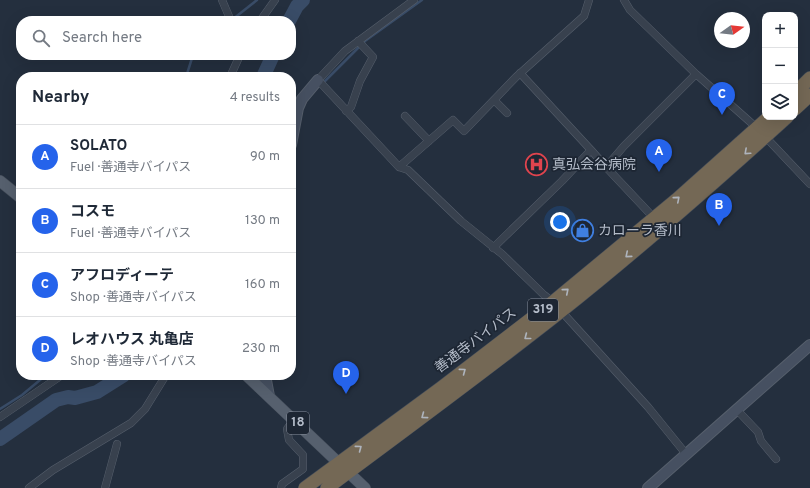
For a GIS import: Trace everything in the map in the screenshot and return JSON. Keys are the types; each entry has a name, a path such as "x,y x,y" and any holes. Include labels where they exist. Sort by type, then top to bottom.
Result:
{"highway":[{"path":"798,90 810,78"},
{"path":"798,107 810,95"},
{"name":"善通寺バイパス","path":"305,488 344,467 451,396 557,307 683,210 761,132 767,120"},
{"name":"善通寺バイパス","path":"557,307 654,218 761,132 782,120"},
{"name":"善通寺バイパス","path":"327,488 344,467"}],"main road":[{"path":"0,181 16,194"},
{"name":"18","path":"251,380 366,488"}],"street":[{"path":"222,0 228,16"},
{"path":"264,16 275,0"},
{"path":"296,113 302,99 345,51 360,43 414,0"},
{"path":"399,167 453,120 464,131 520,73 584,16 589,0"},
{"path":"624,0 630,10 696,74 761,132 810,183"},
{"path":"346,111 350,107 360,81 373,57 360,43"},
{"path":"232,72 238,60"},
{"path":"520,73 654,218"},
{"path":"606,167 624,146 696,74"},
{"path":"318,80 399,167 408,170 461,221 502,254 557,307 648,407 686,454"},
{"path":"494,100 507,113"},
{"path":"404,116 429,141"},
{"path":"493,248 562,181 591,150"},
{"path":"648,488 810,345"},
{"path":"0,417 55,380"},
{"path":"29,488 53,470 131,423 145,409 163,380"},
{"path":"266,380 269,396"},
{"path":"736,409 758,432 762,441 776,459"},
{"path":"281,488 282,484 303,469 303,455 289,440 287,429 294,420"},
{"path":"105,488 117,444"}],"waterway":[{"path":"237,16 257,0"},
{"path":"292,16 297,6 303,0"},
{"path":"324,82 365,41 422,0"},
{"path":"188,72 191,60"},
{"path":"265,72 271,60"},
{"path":"0,409 22,395 40,380"},
{"path":"0,439 56,400 68,397 75,398 97,392 116,380"}],"place":[{"name":"アフロディーテ","path":"722,115"},
{"name":"真弘会谷病院","path":"536,165"},
{"name":"SOLATO","path":"659,172"},
{"name":"コスモ","path":"719,226"},
{"name":"カローラ香川","path":"582,231"},
{"name":"レオハウス 丸亀店","path":"346,394"}]}
